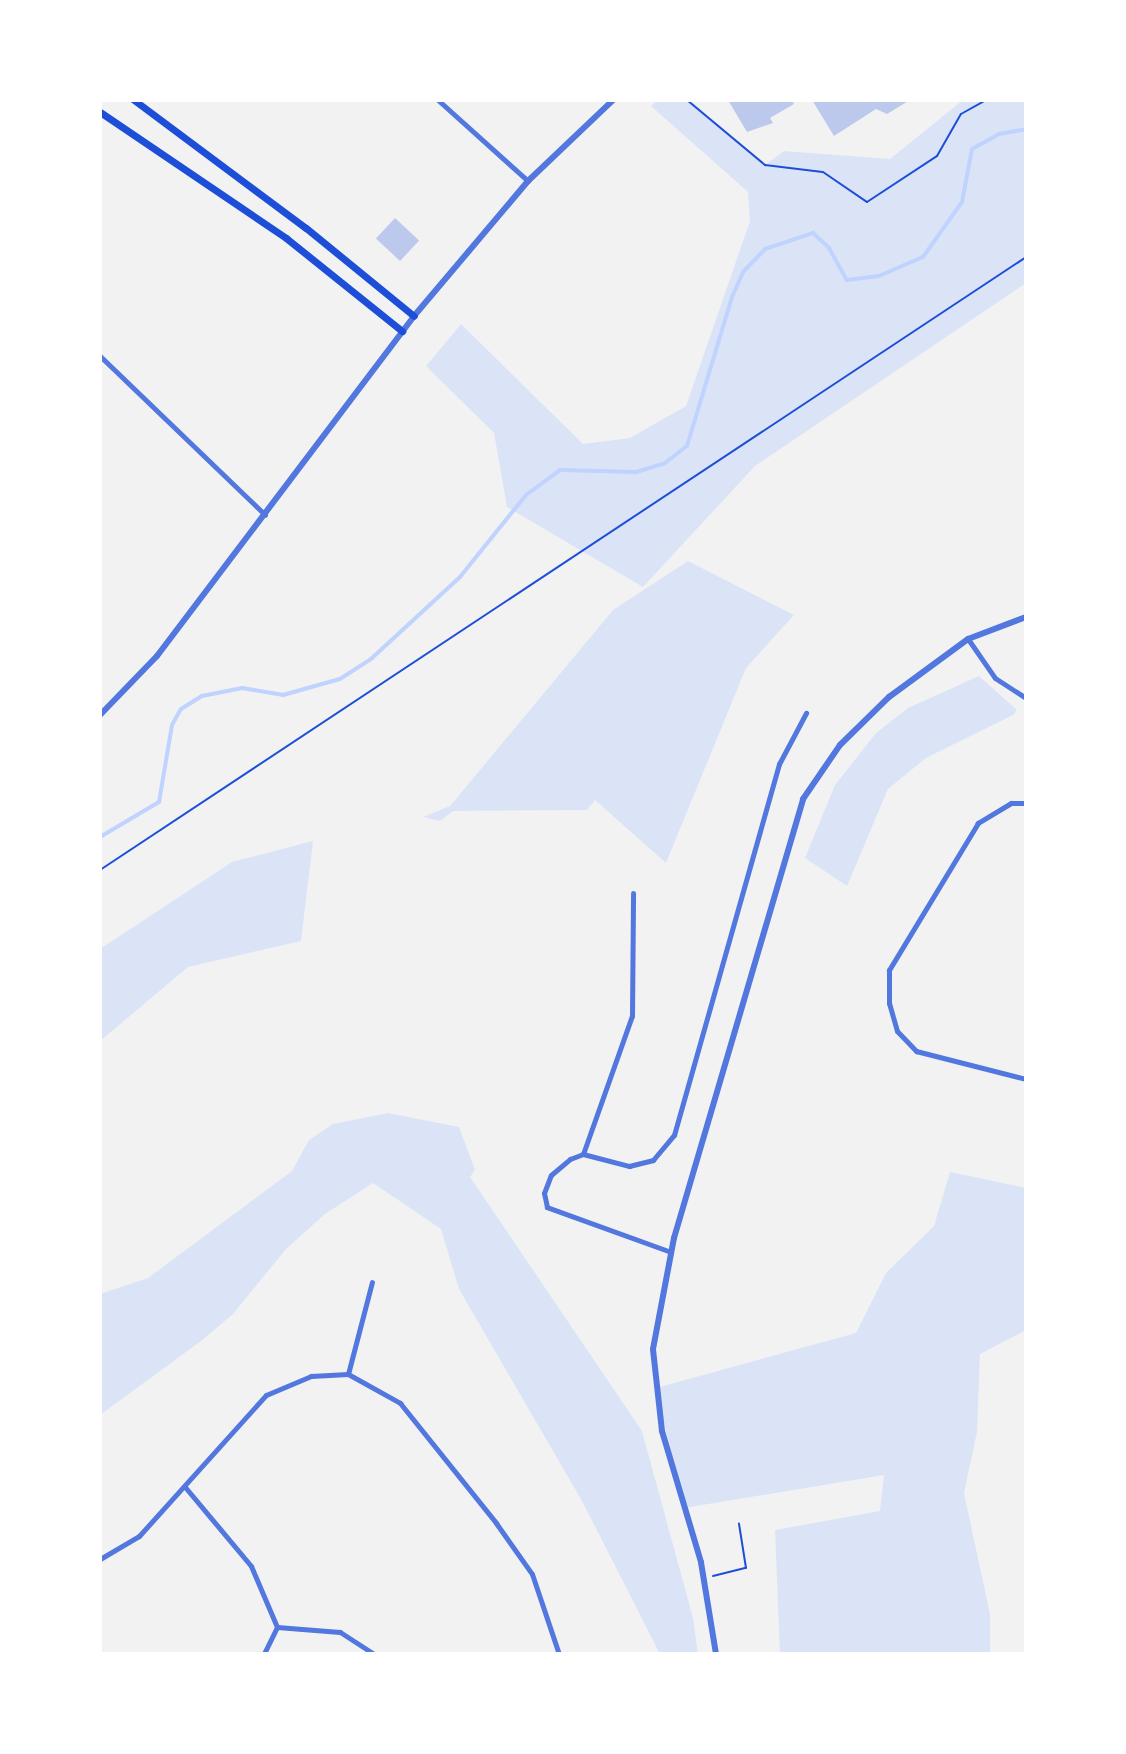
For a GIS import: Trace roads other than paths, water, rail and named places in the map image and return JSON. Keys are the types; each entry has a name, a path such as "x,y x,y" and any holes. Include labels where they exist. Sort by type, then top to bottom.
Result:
{"main road":[{"path":"134,100 306,228 414,316"},
{"path":"100,112 274,229 402,331"}],"street":[{"path":"438,100 528,181"},
{"path":"100,715 157,656 414,316 528,181 613,100"},
{"path":"100,356 265,515"},
{"path":"716,1654 703,1579 662,1431 653,1349 671,1252 803,799 840,745 889,697 968,639 1026,617"},
{"path":"968,639 995,678 1026,698"},
{"path":"583,1154 629,1166 653,1160 674,1135 779,764 806,713"},
{"path":"1026,803 1011,803 978,823 889,970 889,1003 897,1031 916,1051 1026,1079"},
{"path":"633,893 632,1016 583,1154 551,1175 544,1193 547,1207 671,1252"},
{"path":"348,1374 372,1282"},
{"path":"100,1559 139,1536 266,1395 311,1376 348,1374 400,1403 496,1523 532,1574 559,1654"},
{"path":"185,1487 251,1566 277,1627 264,1654"},
{"path":"277,1627 340,1632 374,1654"}],"waterway":[{"path":"100,837 159,802 172,725 181,709 202,696 242,688 283,695 340,679 372,658 460,577 526,495 560,470 636,472 665,463 687,446 732,297 743,272 765,249 813,233 829,248 847,280 879,276 923,257 962,202 972,149 999,134 1026,129"}]}
